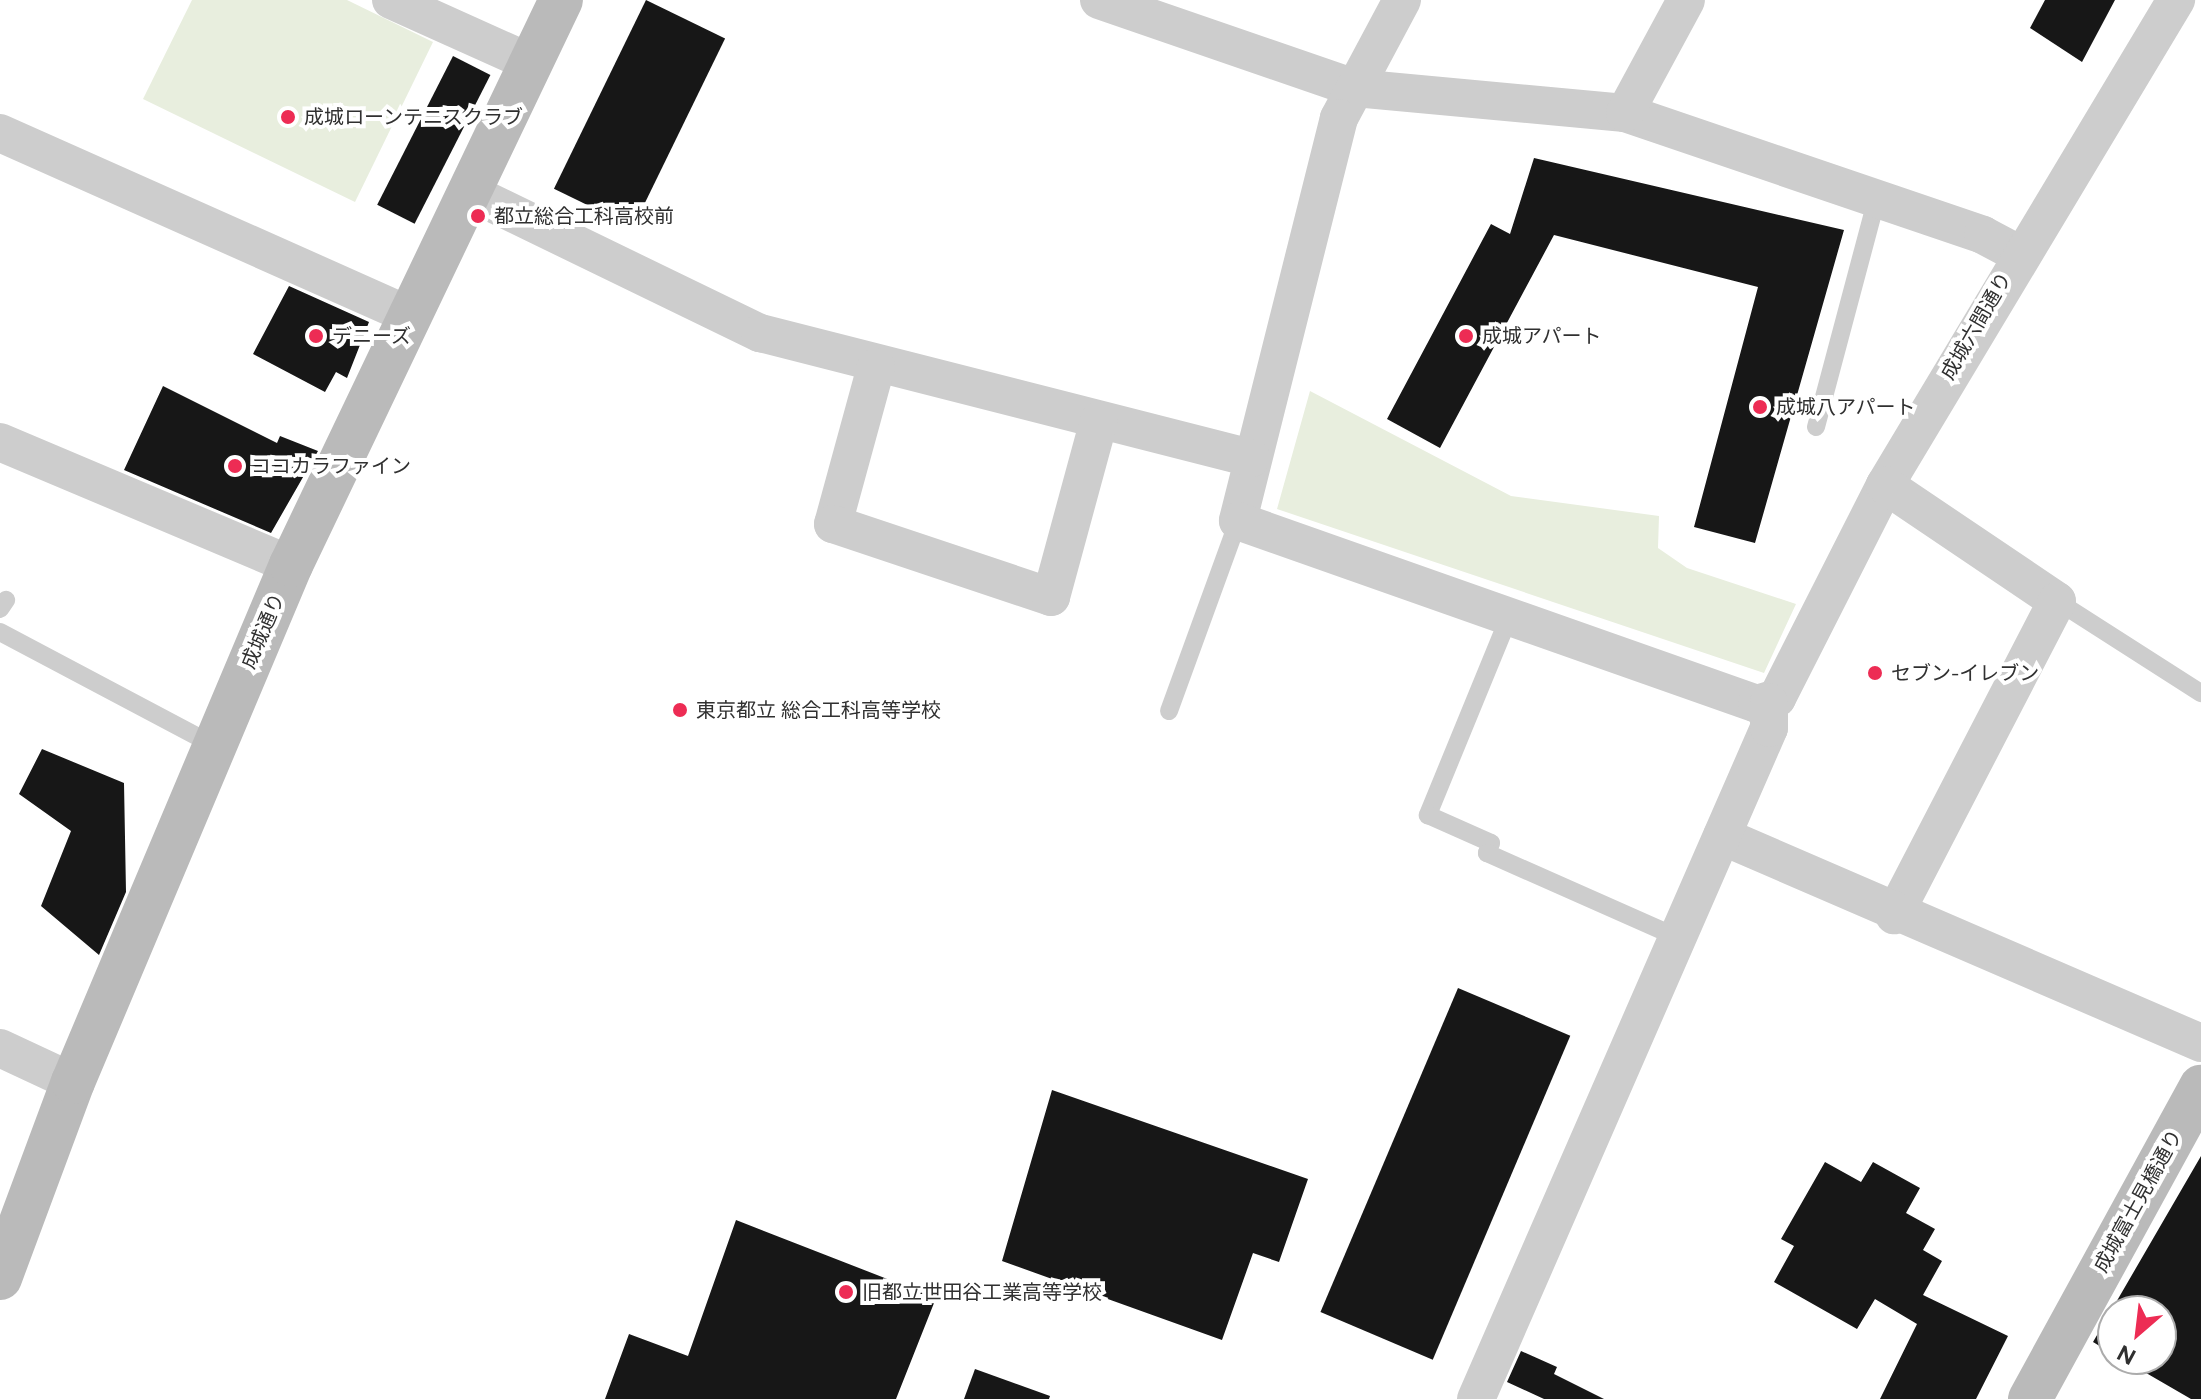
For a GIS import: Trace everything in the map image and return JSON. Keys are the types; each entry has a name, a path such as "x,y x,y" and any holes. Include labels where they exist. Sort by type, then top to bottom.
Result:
{"street":[{"path":"391,0 529,62"},
{"name":"成城通り","path":"0,1278 73,1082 291,565 406,314 561,0"},
{"path":"1099,0 1355,88 1625,113 1877,198 2018,254"},
{"path":"1402,0 1339,118 1251,458 1238,521 1507,622 1769,702"},
{"path":"1625,113 1686,0"},
{"name":"成城六間通り","path":"1476,1399 1769,728 1769,702 1885,485 2018,254 2176,0"},
{"path":"0,133 406,314"},
{"path":"467,191 760,333 876,367 1251,458"},
{"path":"876,367 833,524 1051,597 1099,420"},
{"path":"0,442 291,565"},
{"path":"1885,485 2057,601 1894,915"},
{"path":"1722,836 1894,915 2201,1043"},
{"path":"0,1048 73,1082"},
{"name":"成城富士見橋通り","path":"2030,1399 2190,1133 2201,1087"}],"lane":[{"path":"1816,427 1877,198"},
{"path":"1169,711 1238,521"},
{"path":"2057,601 2201,693"},
{"path":"1507,622 1428,815 1491,843 1487,853 1677,937"},
{"path":"0,632 215,746"}],"green space":[{"name":"成城ローンテニスクラブ","path":"192,0 347,0 433,42 355,202 143,99"},
{"path":"1310,391 1511,496 1659,516 1658,548 1687,568 1796,604 1764,673 1277,509"}],"building":[{"path":"646,0 725,39 633,227 554,189"},
{"path":"2045,0 2115,0 2082,62 2030,28"},
{"path":"453,56 490,75 415,224 377,205"},
{"name":"成城八アパート","path":"1534,158 1844,230 1755,543 1694,527 1758,287 1554,235 1440,448 1387,419 1491,224 1510,234"},
{"path":"289,286 369,322 347,378 336,372 325,392 253,354"},
{"path":"163,386 277,443 280,436 318,451 271,533 124,470"},
{"path":"42,749 124,783 126,892 99,955 41,906 71,831 19,794"},
{"path":"1458,988 1570,1036 1433,1360 1320,1312"},
{"path":"1052,1090 1308,1179 1279,1262 1253,1253 1222,1340 1002,1261"},
{"path":"2201,1156 2201,1399 2191,1399 2150,1375 2177,1375 2177,1295 2120,1295"},
{"path":"1825,1162 1861,1182 1873,1162 1920,1188 1906,1213 1935,1229 1923,1250 1942,1261 1923,1295 2008,1336 1976,1399 1880,1399 1917,1324 1875,1299 1857,1329 1774,1282 1794,1246 1781,1239"},
{"path":"736,1220 936,1298 896,1399 605,1399 629,1334 688,1356"},
{"path":"1521,1351 1557,1367 1554,1374 1604,1399 1544,1399 1507,1382"},
{"path":"975,1369 1050,1396 1049,1399 964,1399"}],"place":[{"name":"成城ローンテニスクラブ","path":"288,117"},
{"name":"都立総合工科高校前","path":"478,216"},
{"name":"デニーズ","path":"316,336"},
{"name":"成城アパート","path":"1466,336"},
{"name":"成城八アパート","path":"1760,407"},
{"name":"ココカラファイン","path":"235,466"},
{"name":"セブン-イレブン","path":"1875,673"},
{"name":"東京都立 総合工科高等学校","path":"680,710"},
{"name":"旧都立世田谷工業高等学校","path":"846,1292"}]}
